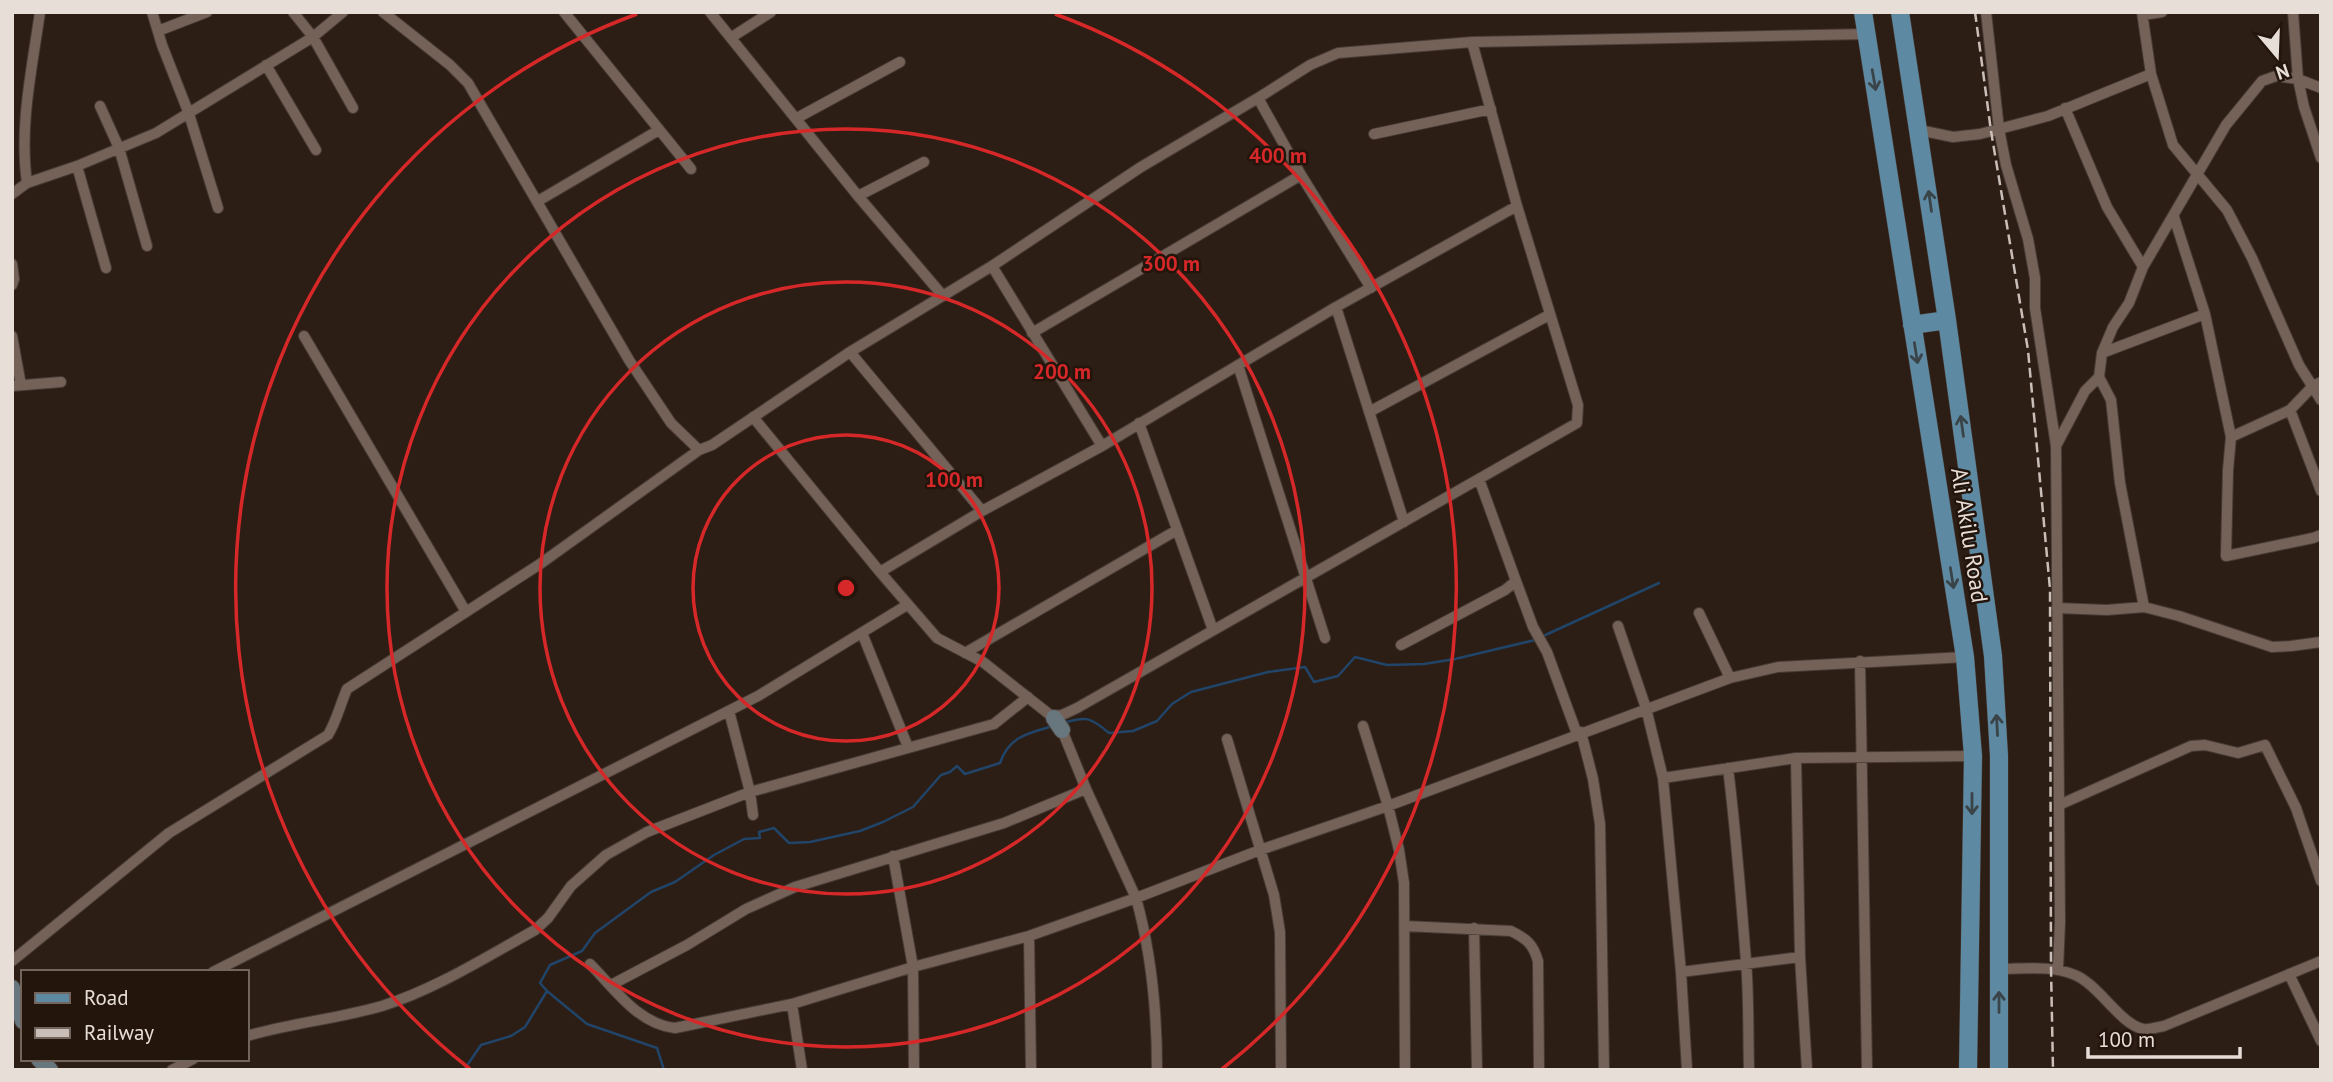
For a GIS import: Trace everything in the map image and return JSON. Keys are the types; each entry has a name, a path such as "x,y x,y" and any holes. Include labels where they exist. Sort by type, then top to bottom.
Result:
{"main road":[{"name":"Ali Akilu Road","path":"1863,12 1965,657 1973,756 1968,1070"},
{"name":"Ali Akilu Road","path":"1900,12 1947,320 1993,656 1999,756 1999,1070"},
{"path":"1912,325 1947,320"}],"street":[{"path":"27,183 23,155 26,109 40,12"},
{"path":"152,12 189,114 218,208"},
{"path":"158,32 207,12"},
{"path":"293,12 313,37 353,107"},
{"path":"12,194 27,183 77,166 156,133 313,37 343,12"},
{"path":"383,12 450,65 468,83 629,360 671,423 699,450"},
{"path":"564,12 691,169"},
{"path":"710,12 858,197 943,296"},
{"path":"732,37 771,12"},
{"path":"1986,12 1999,130 2006,165 2028,239 2035,278 2035,307 2056,446 2060,922 2058,969"},
{"path":"2162,12 2143,14 2151,74 2173,145 2227,210 2252,258 2299,365 2317,384 2321,400"},
{"path":"2293,12 2298,79 2321,158"},
{"path":"12,961 169,833 328,735 336,722 339,706 347,690 540,564 699,450 712,445 850,352 992,266 1141,167 1310,65 1338,53 1472,42 1867,34"},
{"path":"1056,721 1577,423 1578,405 1517,206 1472,42"},
{"path":"797,118 900,62"},
{"path":"266,65 316,150"},
{"path":"1919,130 1952,137 1999,130 2048,116 2151,74"},
{"path":"2144,607 2120,483 2111,400 2099,377 2102,353 2113,327 2129,303 2143,267 2197,174 2226,125 2262,81 2276,76 2298,79 2321,88"},
{"path":"1258,98 1301,175 1371,288"},
{"path":"100,106 119,148 147,246"},
{"path":"2065,108 2107,207 2143,267"},
{"path":"1374,134 1491,109"},
{"path":"538,201 659,130"},
{"path":"858,197 924,162"},
{"path":"77,166 106,268"},
{"path":"1032,333 1301,175"},
{"path":"880,572 982,511 1139,424 1336,307 1517,206"},
{"path":"2174,217 2205,314 2231,437 2227,556 2321,535"},
{"path":"12,264 15,279 12,285"},
{"path":"992,266 1101,446"},
{"path":"1336,307 1404,522"},
{"path":"1369,412 1549,314"},
{"path":"2102,353 2205,314"},
{"path":"12,336 17,386 61,382"},
{"path":"303,336 466,612"},
{"path":"850,352 982,511"},
{"path":"1238,365 1325,638"},
{"path":"2056,446 2085,391 2099,377"},
{"path":"2231,437 2290,410 2317,384"},
{"path":"2290,410 2321,491"},
{"path":"753,417 937,638 983,662 1056,721 1136,898 1155,989 1157,1070"},
{"path":"1139,424 1213,630"},
{"path":"1479,479 1516,582 1579,733 1593,779 1600,824 1604,1070"},
{"path":"965,653 1177,530"},
{"path":"1401,645 1506,590 1516,582"},
{"path":"217,970 758,696 907,605"},
{"path":"2057,608 2107,610 2144,607 2272,647 2321,642"},
{"path":"1699,614 1730,678"},
{"path":"1618,626 1646,708 1663,778 1681,972 1686,1070"},
{"path":"862,633 908,747"},
{"path":"590,964 642,1017 662,1026 675,1028 792,1004 913,967 1029,936 1730,678 1779,667 1965,657"},
{"path":"1860,661 1867,1070"},
{"path":"248,1036 290,1024 313,1023 383,1005 441,982 535,930 548,918 571,886 606,855 647,832 750,792 994,724 1028,697"},
{"path":"729,711 750,792 753,815"},
{"path":"1363,726 1388,806 1404,883 1405,1070"},
{"path":"1227,739 1274,895 1280,932 1281,1070"},
{"path":"2059,804 2191,746 2206,745 2238,753 2265,745 2296,808 2321,881"},
{"path":"1663,778 1796,758 1973,756"},
{"path":"1796,758 1807,1070"},
{"path":"1728,768 1747,964 1749,1070"},
{"path":"611,985 687,945 746,909 795,887 1004,823 1086,789"},
{"path":"893,856 913,967 914,1070"},
{"path":"1405,926 1511,931 1526,938 1533,946 1538,961 1539,1070"},
{"path":"1474,928 1477,1070"},
{"path":"1029,936 1031,1070"},
{"path":"1681,972 1801,957"},
{"path":"1999,969 2058,969 2077,976 2092,986 2128,1022 2143,1029 2164,1026 2321,961"},
{"path":"2289,974 2321,1041"},
{"path":"12,988 21,1015"},
{"path":"792,1004 802,1070"},
{"path":"172,1070 189,1061"}],"waterway":[{"path":"1541,637 1659,583"},
{"path":"1063,723 1088,719 1109,733 1133,731 1157,721 1172,704 1191,692 1268,672 1305,667 1314,682 1338,676 1355,657 1387,665 1424,664 1535,640"},
{"path":"547,991 540,983 550,965 582,951 595,933 651,892 675,882 714,855 744,839 760,838 759,832 774,828 789,843 810,842 860,831 913,807 941,775 957,766 965,774 1000,763 1014,741 1053,726"},
{"path":"464,1070 481,1045 511,1036 525,1027 547,991 587,1024 657,1048 664,1070"}],"railway":[{"path":"1975,12 1991,131 2028,350 2050,589 2053,1070"}]}
